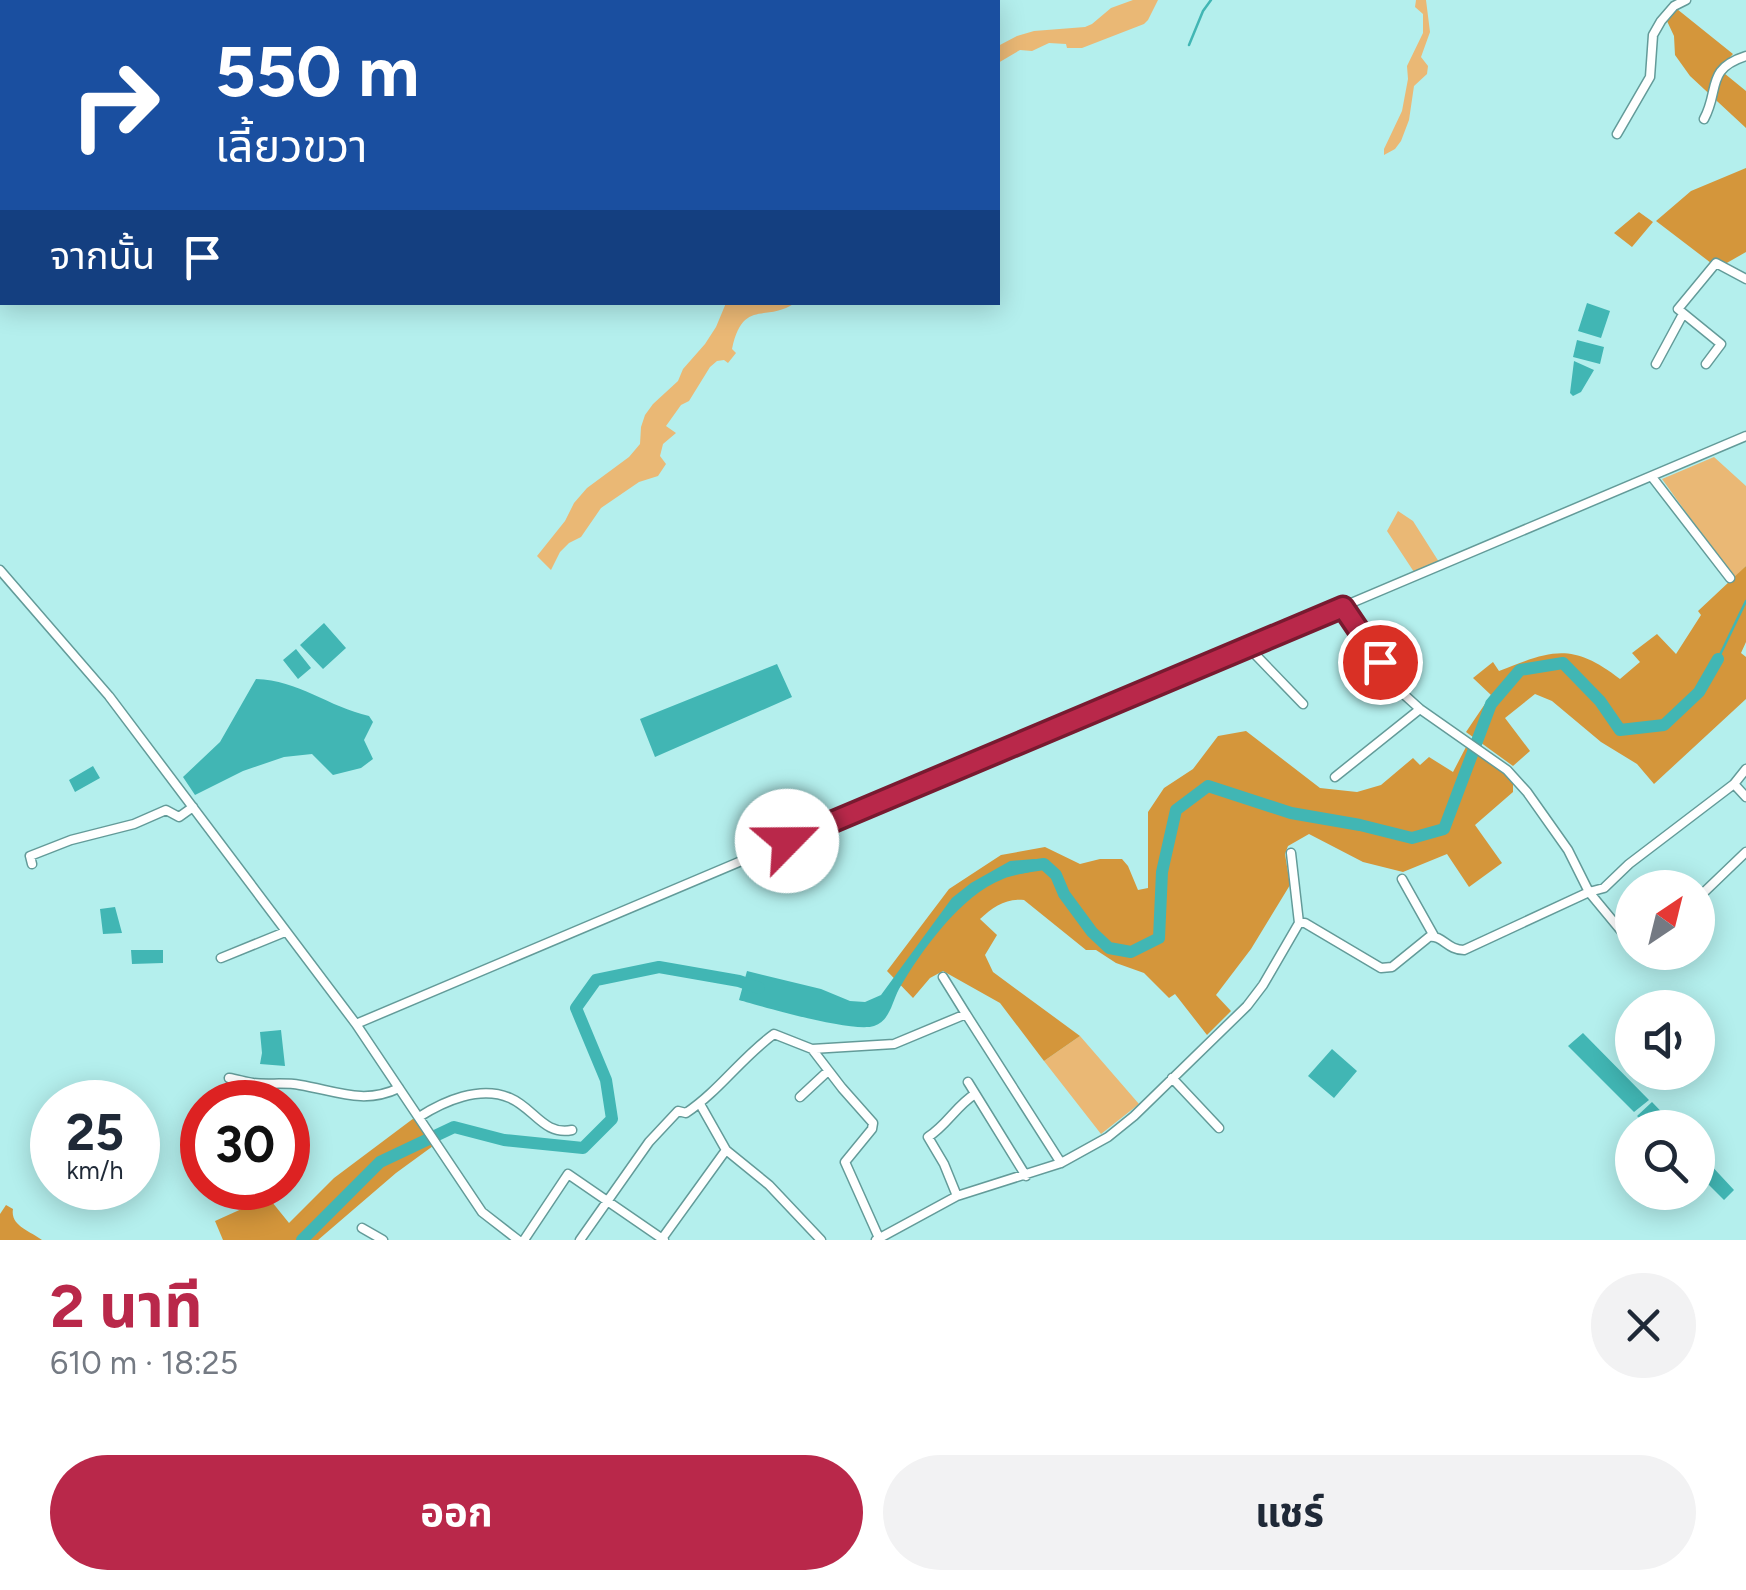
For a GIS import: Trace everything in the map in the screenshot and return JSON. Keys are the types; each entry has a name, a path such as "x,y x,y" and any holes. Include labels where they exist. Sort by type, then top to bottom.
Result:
{"street":[{"path":"1617,134 1650,76 1653,35 1674,6 1686,0"},
{"path":"1704,119 1714,82 1722,69 1746,56"},
{"path":"1706,364 1721,344 1678,309 1716,263 1746,279"},
{"path":"1656,364 1683,314"},
{"path":"356,1024 1746,436"},
{"path":"1652,478 1730,578"},
{"path":"0,570 109,696 356,1024 482,1212 521,1240 568,1174 662,1239 726,1150"},
{"path":"1343,607 1399,690 1507,770 1548,820 1590,892 1615,923"},
{"path":"1248,647 1303,704"},
{"path":"1335,777 1420,709"},
{"path":"1402,879 1434,936 1450,948 1464,950 1604,888 1629,864 1734,784 1746,769"},
{"path":"1734,784 1746,797"},
{"path":"32,864 30,856 71,840 134,824 166,810 179,817 193,807"},
{"path":"1715,882 1746,852"},
{"path":"812,1049 873,1123 845,1162 877,1239 957,1196 1061,1164 1108,1137 1134,1116 1264,985 1299,923 1291,853"},
{"path":"1299,923 1306,923 1387,969 1434,936"},
{"path":"220,958 286,932"},
{"path":"943,977 1061,1164"},
{"path":"580,1240 649,1142 678,1111 686,1112 700,1104 774,1034 812,1049 894,1044 966,1014"},
{"path":"800,1097 828,1071"},
{"path":"229,1078 257,1084 300,1084 365,1098 400,1088"},
{"path":"1172,1078 1219,1128"},
{"path":"968,1082 1026,1176"},
{"path":"421,1121 436,1105 453,1098 490,1094 510,1097 550,1128 572,1130"},
{"path":"957,1196 928,1138 975,1094"},
{"path":"700,1104 726,1150 769,1185 821,1240"},
{"path":"362,1228 383,1240"}],"shaded area":[{"path":"1133,0 1158,0 1144,24 1082,48 1049,43 1032,51 1020,50 1000,62 1000,45 1017,36 1085,27 1111,8"},
{"path":"1416,0 1426,0 1430,32 1421,57 1428,66 1427,74 1414,86 1401,141 1384,155 1402,111 1407,66 1423,33 1423,14 1415,7"},
{"path":"1677,9 1733,54 1719,69 1746,91 1746,128 1690,76 1675,55 1674,36 1667,21"},
{"path":"1746,168 1746,252 1725,264 1711,263 1656,221 1691,191"},
{"path":"1639,212 1653,222 1632,247 1614,233"},
{"path":"725,305 791,305 757,314 742,323 732,349 736,353 728,363 717,361 710,367 689,401 681,405 666,426 676,433 663,444 660,456 666,464 658,476 639,482 601,508 581,537 560,552 551,570 537,556 587,488 640,444 645,415 678,381 716,327"},
{"path":"1714,457 1746,486 1746,566 1734,579 1662,479"},
{"path":"1398,511 1413,521 1439,562 1414,572 1387,531"},
{"path":"1746,566 1746,642 1741,653 1746,657 1746,699 1654,784 1637,764 1601,742 1552,701 1535,694 1505,718 1530,751 1513,766 1466,732 1491,695 1473,678 1493,662 1499,671 1561,653 1588,659 1620,679 1640,662 1632,653 1657,634 1676,654 1701,615 1698,611"},
{"path":"1246,731 1320,788 1357,792 1381,785 1413,758 1420,765 1429,757 1453,772 1466,747 1513,782 1513,792 1475,825 1502,863 1469,887 1447,854 1403,872 1363,862 1309,834 1288,846 1285,854 1290,885 1251,949 1216,995 1231,1011 1207,1035 1175,994 1169,998 1144,973 1116,963 1096,950 1086,950 1024,900 1000,904 980,919 997,935 985,955 993,972 1080,1036 1044,1061 1000,1003 943,971 930,978 913,998 887,971 949,889 1001,855 1045,847 1080,864 1122,859 1138,890 1148,888 1148,812 1164,788 1193,769 1218,736"},
{"path":"1080,1036 1139,1104 1101,1134 1044,1061"},
{"path":"414,1118 433,1146 318,1240 223,1240 215,1221 239,1210 278,1210 289,1223 302,1210 310,1210 310,1202 334,1178"},
{"path":"6,1205 13,1209 18,1224 42,1240 0,1240 0,1214"}],"water":[{"path":"1587,303 1610,311 1601,338 1578,331"},
{"path":"1577,340 1604,347 1600,364 1573,357"},
{"path":"1574,361 1594,370 1581,392 1573,396 1570,393"},
{"path":"324,623 346,648 323,669 300,645"},
{"path":"296,649 311,668 298,679 283,660"},
{"path":"777,664 792,697 655,757 640,719"},
{"path":"256,679 286,684 369,716 373,722 364,740 373,759 361,768 333,775 312,754 284,757 243,771 195,795 183,777 220,742"},
{"path":"93,766 100,778 75,792 69,780"},
{"path":"1035,859 1033,871 987,887 957,911 919,958 879,1024 848,1026 739,1000 747,971 821,989 850,1001 865,1002 881,995 952,898 1010,861"},
{"path":"115,907 122,933 103,934 100,909"},
{"path":"131,950 163,950 163,963 132,964"},
{"path":"281,1030 285,1066 260,1064 260,1032"},
{"path":"1583,1033 1615,1065 1615,1090 1639,1090 1649,1100 1632,1110 1568,1046"},
{"path":"1332,1049 1357,1071 1334,1098 1308,1076"},
{"path":"1652,1102 1660,1110 1643,1110"},
{"path":"1715,1170 1734,1190 1724,1200 1715,1191"}],"waterway":[{"path":"1189,45 1211,0"},
{"path":"1718,659 1746,601"},
{"path":"1017,868 1044,864 1056,875 1064,894 1092,932 1109,948 1131,952 1159,938 1162,872 1176,810 1208,786 1291,813 1412,838 1444,829 1491,704 1520,670 1563,663 1600,701 1620,730 1664,725 1699,692 1718,659"},
{"path":"302,1240 380,1162 454,1127 504,1140 583,1148 612,1119 606,1080 576,1008 596,980 659,967 759,988"}],"route":[{"path":"787,841 1343,607 1380,662"}]}
